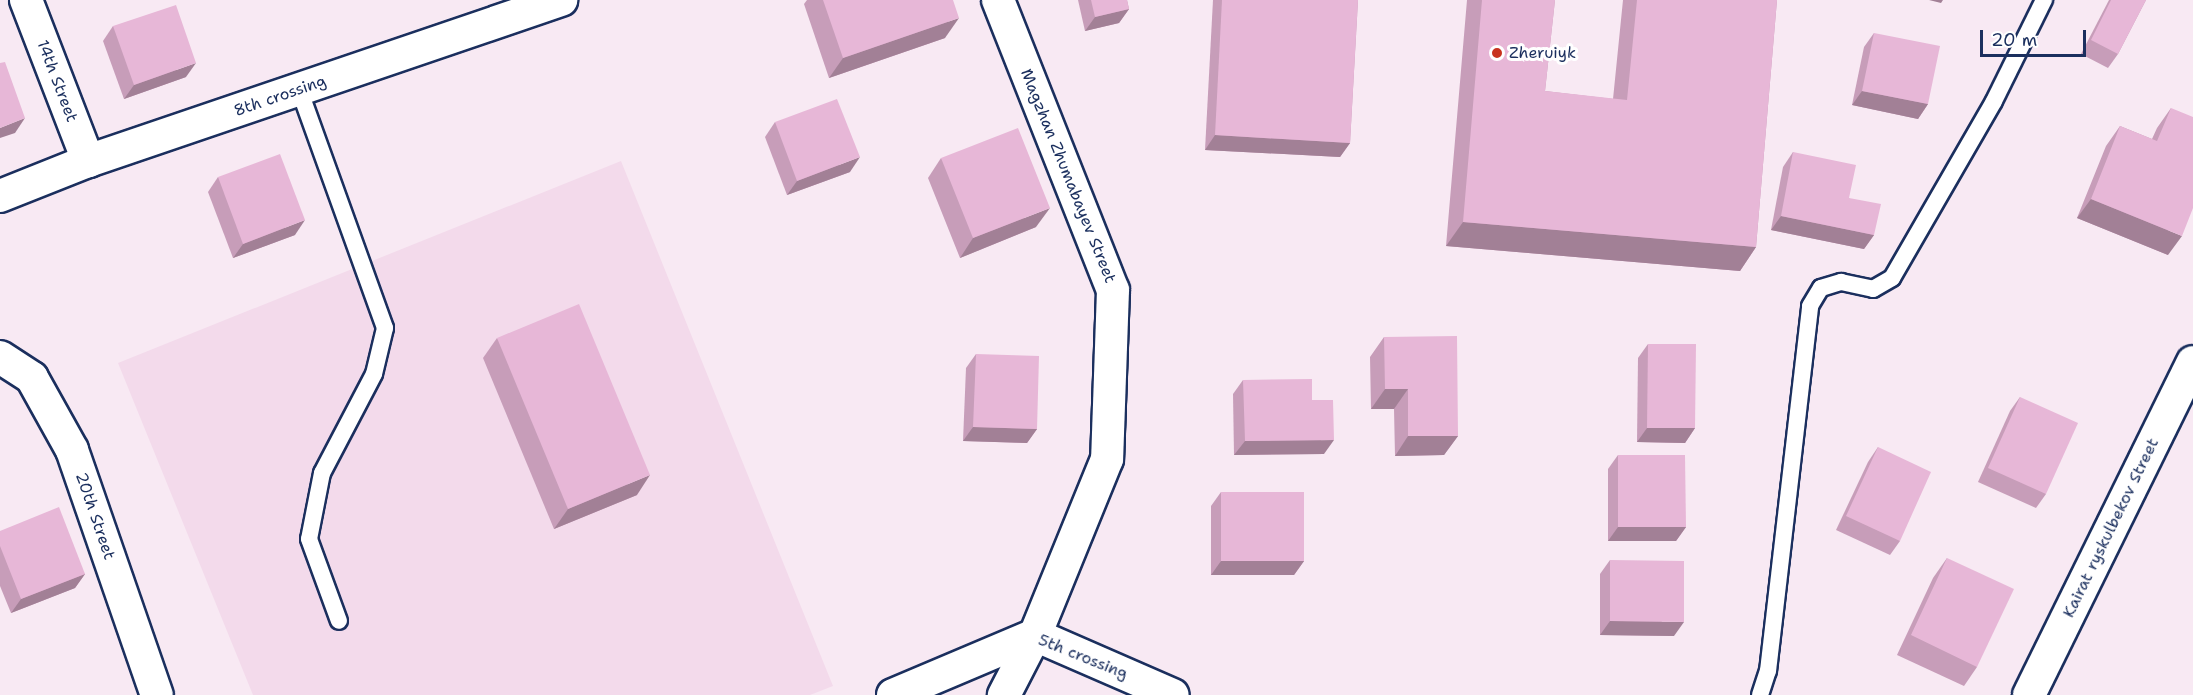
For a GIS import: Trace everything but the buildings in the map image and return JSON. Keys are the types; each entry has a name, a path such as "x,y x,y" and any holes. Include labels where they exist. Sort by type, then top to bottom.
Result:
{"street":[{"name":"14th Street","path":"26,0 88,161"},
{"name":"8th crossing","path":"0,196 88,161 561,0"},
{"name":"Magzhan Zhumabayev Street","path":"999,0 1113,290 1107,459 1035,635 1004,695"},
{"name":"20th Street","path":"0,357 32,378 72,450 157,695"},
{"name":"Kairat ryskulbekov Street","path":"2029,695 2191,372"},
{"name":"5th crossing","path":"892,695 1035,635 1173,695"}],"lane":[{"path":"1760,695 1768,670 1810,306 1821,288 1841,282 1873,289 1892,278 1994,101 2044,0"},
{"path":"299,89 385,328 374,374 322,473 309,539 339,621"}],"shaded area":[{"path":"621,161 833,686 810,695 253,695 118,363"}],"place":[{"name":"Zheruiyk","path":"1497,53"}]}
